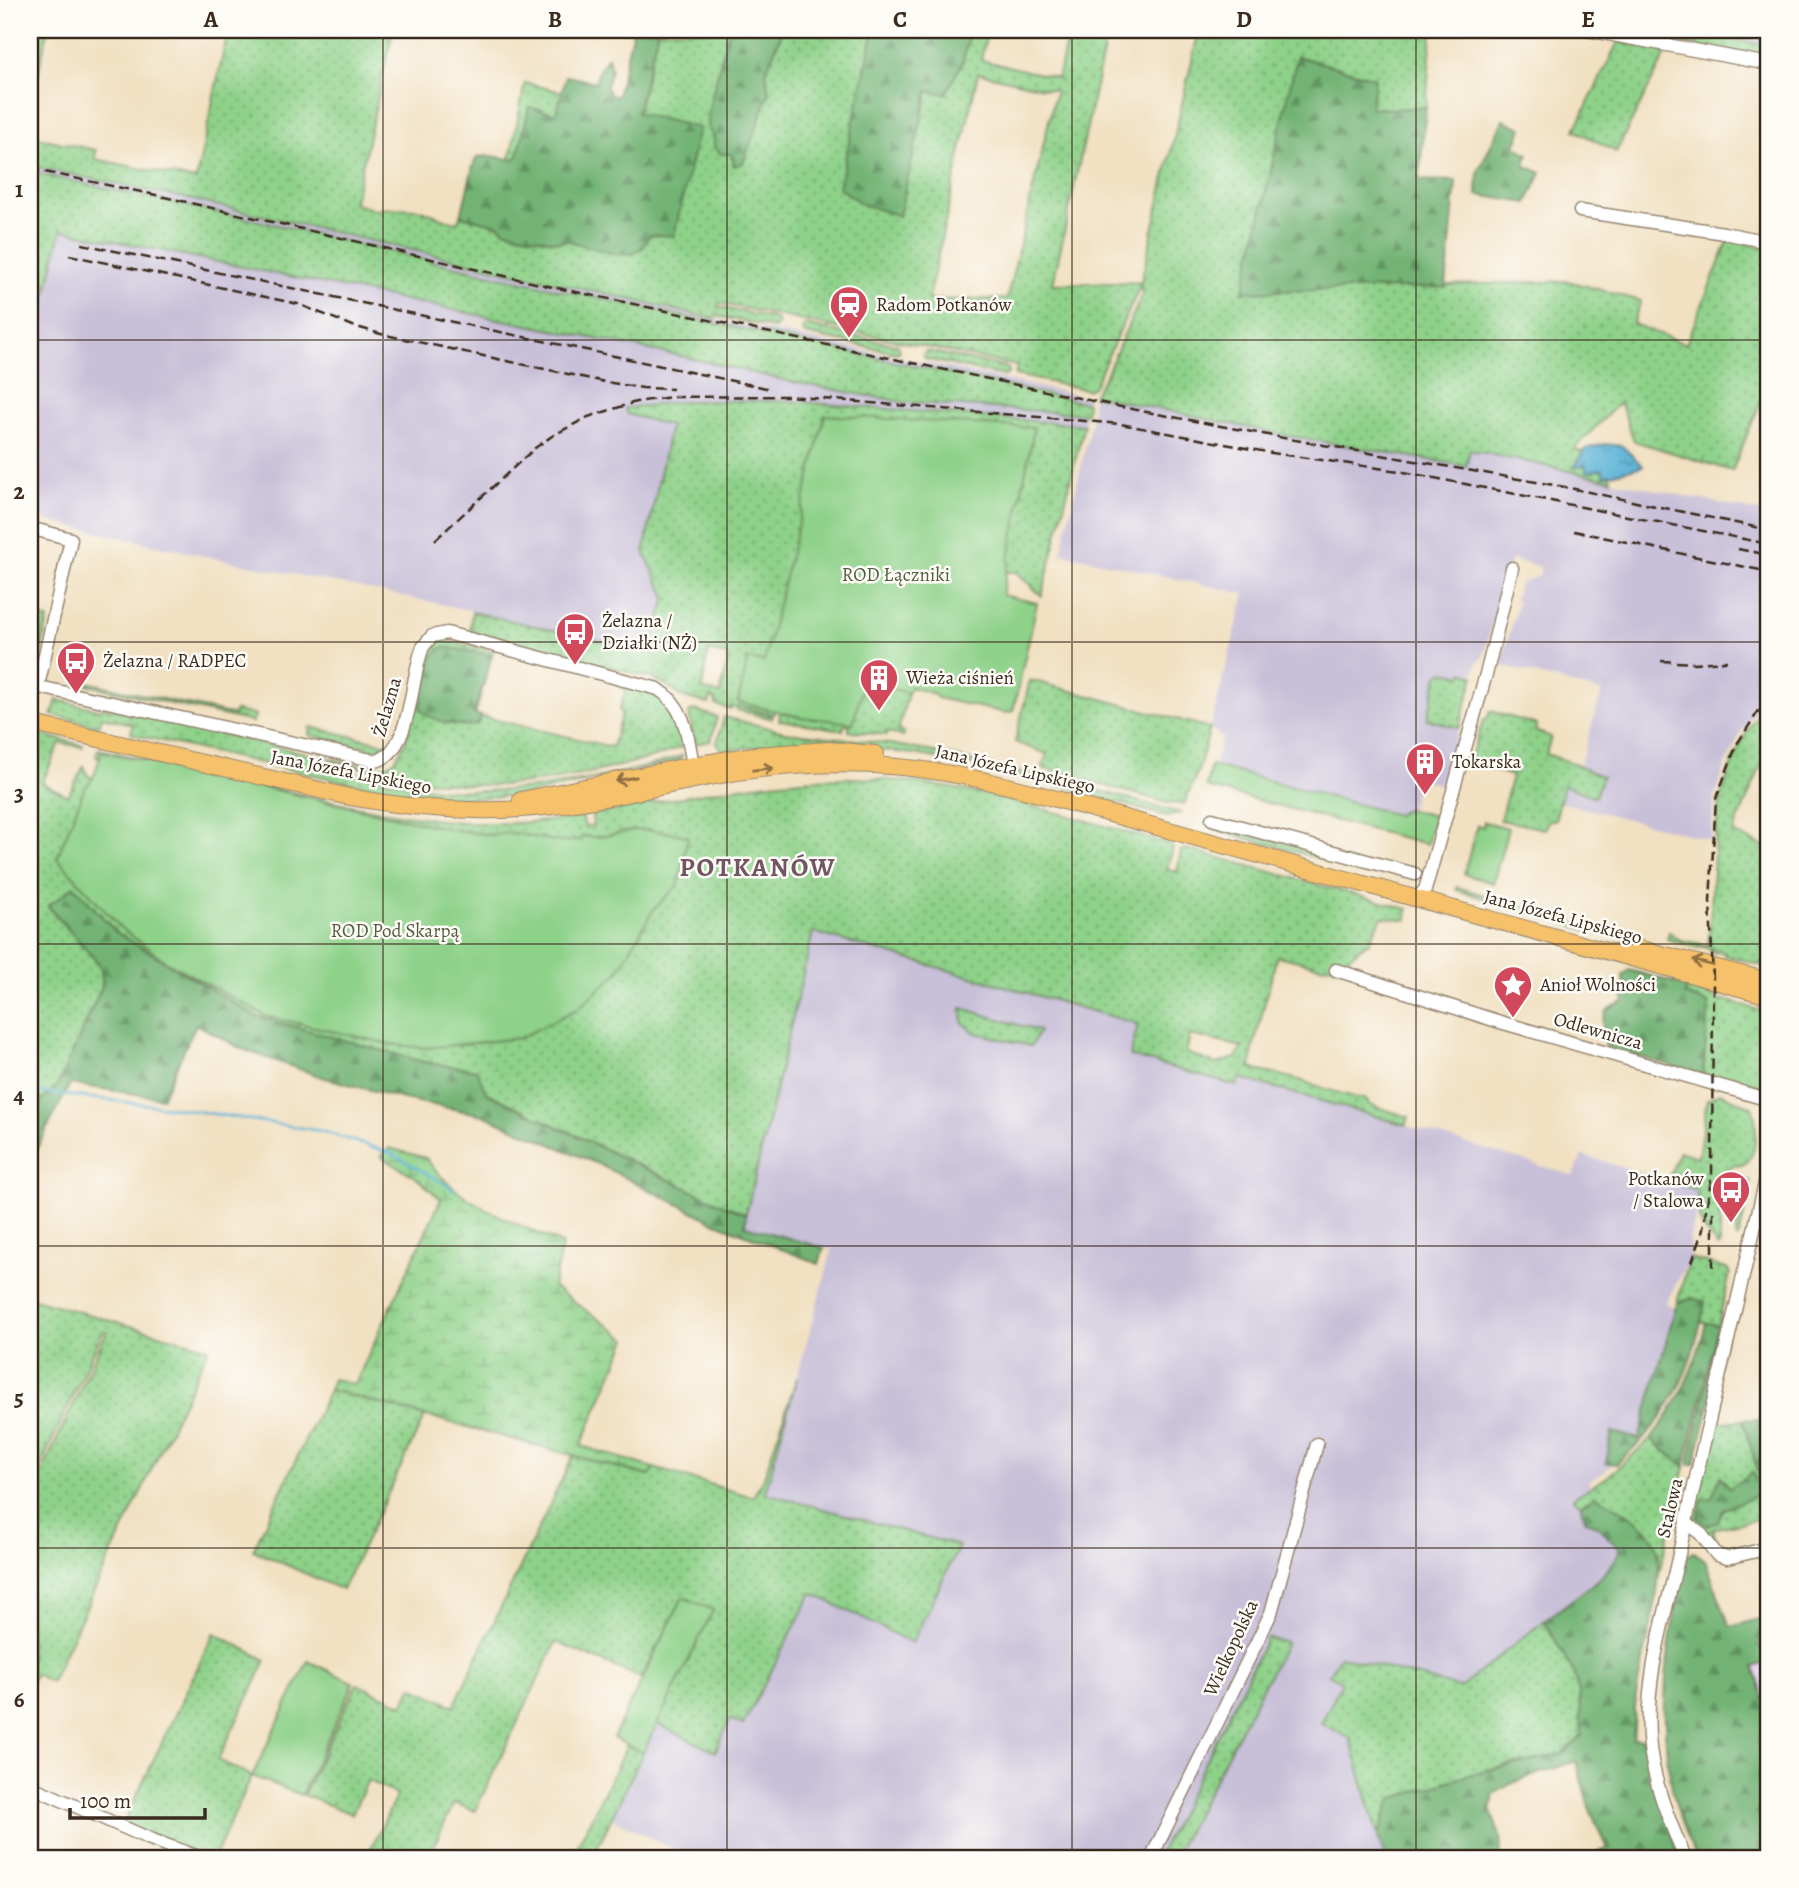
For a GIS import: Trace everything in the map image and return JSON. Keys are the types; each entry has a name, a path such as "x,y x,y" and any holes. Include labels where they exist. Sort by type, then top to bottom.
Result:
{"main road":[{"name":"Jana Józefa Lipskiego","path":"30,713 368,791 435,800 482,802 532,798 694,772"},
{"name":"Jana Józefa Lipskiego","path":"30,723 345,796 428,809 491,811 557,806 754,755 813,751 900,756 944,762 1020,779 1769,996"},
{"name":"Jana Józefa Lipskiego","path":"1424,897 1769,981"}],"street":[{"path":"1586,30 1769,64"},
{"path":"1580,211 1769,242"},
{"path":"30,528 71,538 34,685"},
{"path":"1424,897 1488,667 1512,568"},
{"name":"Żelazna","path":"34,685 376,761 391,754 399,739 423,647 432,636 447,633 658,690 670,698 682,716 694,772"},
{"path":"1212,820 1415,874"},
{"name":"Odlewnicza","path":"1336,970 1500,1022 1769,1099"},
{"name":"Stalowa","path":"1685,1858 1658,1791 1652,1768 1649,1712 1653,1671 1769,1166"},
{"name":"Wielkopolska","path":"1151,1858 1271,1613 1317,1444"},
{"path":"1686,1523 1701,1534 1717,1555 1727,1558 1769,1548"},
{"path":"30,1786 150,1839 201,1858"}],"shaded area":[{"path":"1687,30 1769,31 1769,46"},
{"path":"30,166 184,198 686,313 1088,397 1087,403 500,277 273,224 30,172"},
{"path":"61,230 685,357 792,382 903,402 1086,414 1084,425 788,401 685,401 627,414 670,425 644,552 666,597 650,653 464,609 30,517 30,367"},
{"path":"1093,395 1284,435 1465,466 1469,450 1769,514 1769,691 1743,729 1725,766 1714,800 1711,840 1560,802 1564,785 1595,796 1579,767 1602,692 1501,665 1518,602 1515,601 1519,584 1539,576 1541,567 1511,559 1482,660 1478,660 1443,785 1415,778 1410,810 1405,809 1397,815 1214,766 1222,737 1210,728 1245,594 1061,553 1091,423"},
{"path":"813,932 1139,1024 1130,1055 1237,1085 1240,1078 1287,1090 1574,1176 1582,1155 1697,1190 1697,1210 1689,1241 1690,1258 1666,1303 1675,1309 1639,1439 1612,1433 1607,1463 1612,1464 1603,1473 1588,1481 1635,1549 1460,1688 1340,1657 1350,1738 1385,1858 692,1858 611,1818 657,1724 714,1752 731,1719 743,1725 812,1593 959,1546 765,1493 832,1250 745,1226"},
{"path":"1769,1616 1769,1781 1730,1627"}],"green space":[{"path":"30,30 48,30 30,108"},
{"path":"228,30 393,30 354,203 375,210 418,209 456,223 461,216 498,225 504,230 559,242 565,240 643,248 699,129 637,113 658,30 729,30 708,112 732,154 734,165 769,94 765,71 781,30 874,30 839,188 899,216 928,91 963,61 970,30 988,30 981,60 1058,78 1069,30 1108,30 1053,284 1141,282 1199,30 1432,30 1426,107 1370,108 1243,292 1568,281 1641,301 1633,324 1686,344 1729,239 1769,249 1769,382 1732,471 1634,441 1620,402 1574,449 1583,452 1575,467 1586,465 1602,469 1604,475 1609,474 1612,480 1470,450 1466,466 1284,435 1093,395 1106,375 1142,295 1141,284 1094,386 1088,390 1015,375 1017,366 719,303 718,307 776,319 779,324 774,328 716,316 715,319 184,198 30,166 30,136 96,150 95,159 196,180","holes":["978,73 1056,91 1007,299 928,300"]},
{"path":"633,30 658,30 637,113 699,128 674,236 650,235 637,251 624,254 565,240 559,242 518,234 498,225 461,216 477,157 492,156 514,160 518,156 529,107 556,114 566,76 595,82 608,57 611,69 606,87 615,97"},
{"path":"729,30 781,30 766,71 769,94 743,163 734,166 732,154 721,154 714,147 714,136 708,129 708,112"},
{"path":"874,30 970,30 963,61 946,94 928,91 899,216 862,204 839,188"},
{"path":"1615,30 1687,30 1769,46 1769,61"},
{"path":"1618,42 1667,52 1616,152 1575,130"},
{"path":"1297,56 1375,78 1371,108 1426,107 1419,180 1456,181 1446,287 1243,292"},
{"path":"525,83 563,92 556,114 529,107 518,156 513,160 510,159"},
{"path":"1503,120 1522,128 1515,146 1528,154 1524,165 1541,173 1527,203 1477,195 1478,172"},
{"path":"30,172 273,224 500,277 1087,403 1086,414 903,402 792,382 685,357 61,230 30,367"},
{"path":"805,325 898,345 900,351 896,353 805,334 802,330"},
{"path":"926,351 1005,367 1009,370 1008,374 1004,376 926,359 923,355"},
{"path":"685,401 788,401 1084,425 1042,596 1016,572 1006,572 1034,428 764,662 738,702 774,711 774,715 738,706 772,716 772,719 716,705 715,699 711,698 709,704 680,696 652,678 470,631 472,612 650,652 666,597 644,552 670,426 627,414 625,408","holes":["708,651 729,656 720,694 702,689"]},
{"name":"ROD Łączniki","path":"825,415 1034,428 1002,595 1037,603 1013,711 1006,713 937,698 934,694 911,687 908,693 864,681 853,723 801,717 738,702 748,659 764,662"},
{"path":"30,616 48,619 36,673 30,672"},
{"path":"444,640 493,651 475,715 612,747 626,689 620,687 621,683 648,692 665,702 676,719 683,747 617,767 540,782 502,785 436,782 328,760 375,768 395,760 405,743 427,652 437,641"},
{"path":"445,647 492,655 474,714 481,716 478,724 446,723 430,717 420,708 430,664 439,650"},
{"path":"1443,671 1462,676 1464,672 1474,676 1459,728 1427,719 1438,675"},
{"path":"1030,680 1210,728 1198,771 1184,804 1168,803 1042,768 1047,754 1015,742"},
{"path":"82,681 234,715 235,711 255,715 253,722 83,684"},
{"path":"864,681 908,693 898,731 904,732 903,737 888,732 887,735 849,731 849,725 844,725 843,730 779,720 780,712 812,717"},
{"path":"57,700 101,710 103,707 318,756 319,762 324,766 439,789 499,790 562,784 624,772 682,756 679,761 526,795 475,798 439,796 391,791 345,782 131,734 133,724 102,717 99,726 52,715"},
{"path":"1769,701 1769,747 1733,833 1769,849 1769,967 1724,955 1725,953 1714,953 1713,948 1711,952 1709,948 1698,948 1667,939 1669,932 1680,940 1708,945 1721,800 1730,769 1744,739"},
{"path":"694,710 717,717 711,741 694,744 689,713"},
{"path":"1490,711 1537,725 1535,731 1551,737 1546,754 1602,776 1595,797 1564,785 1555,820 1548,820 1545,829 1500,820 1512,776 1469,762 1484,719 1487,719"},
{"path":"724,717 785,732 884,743 940,753 1051,777 1180,813 1168,817 1003,772 892,751 835,746 779,746 722,751 717,743"},
{"path":"310,727 387,744 378,750 309,735"},
{"path":"30,732 83,745 60,743 42,783 68,796 84,766 87,775 93,778 85,788 57,858 121,928 167,962 266,1016 390,1044 425,1048 521,1038 637,939 653,910 678,885 688,836 638,830 603,836 582,836 581,840 559,842 513,833 489,835 449,829 102,751 99,758 96,757 98,749 364,808 472,823 545,821 582,816 585,827 593,826 592,815 753,785 817,779 891,780 1011,800 1168,844 1173,848 1167,869 1177,872 1181,850 1187,849 1408,909 1407,920 1382,917 1369,942 1337,968 1277,956 1253,1049 1251,1068 1365,1099 1370,1105 1409,1117 1406,1125 1240,1078 1237,1086 1130,1056 1138,1024 813,932 746,1214 485,1092 476,1070 427,1063 255,1016 116,932 74,886 48,907 100,965 103,984 57,1087 41,1101 30,1089","holes":["1190,1035 1242,1047 1236,1058 1216,1064 1186,1053"]},
{"name":"ROD Pod Skarpą","path":"102,751 449,829 489,835 513,833 558,842 581,840 582,836 603,836 637,830 688,836 678,885 653,910 617,973 577,1009 520,1038 425,1048 390,1044 266,1016 167,962 121,928 57,858 85,788 93,778"},
{"path":"1211,765 1397,815 1406,809 1435,816 1427,844 1206,787"},
{"path":"1484,822 1508,828 1493,883 1464,874 1477,825 1483,827"},
{"path":"1215,823 1369,867 1366,871 1213,829"},
{"path":"74,886 116,932 255,1016 427,1063 477,1070 486,1093 746,1214 745,1226 824,1248 819,1264 714,1222 598,1164 483,1115 404,1099 322,1077 242,1049 196,1024 162,1098 70,1084 30,1162 30,1089 41,1101 57,1087 103,984 100,965 48,906"},
{"path":"1457,887 1595,928 1592,932 1575,927 1456,890"},
{"path":"1629,970 1687,986 1685,995 1709,1004 1703,1075 1606,1047 1603,1033 1605,1014 1624,1001 1623,975"},
{"path":"1687,986 1723,1002 1725,1000 1769,1013 1769,1089 1763,1092 1703,1075 1709,1004 1685,995"},
{"path":"962,1008 1039,1031 1031,1046 976,1033 963,1023"},
{"path":"1720,1093 1752,1107 1756,1129 1749,1160 1742,1165 1732,1166 1720,1181 1718,1247 1700,1221 1697,1190 1668,1181 1679,1151 1698,1157 1707,1100"},
{"path":"389,1148 426,1158 438,1174 453,1187 487,1210 562,1244 553,1287 627,1339 581,1446 654,1468 650,1476 329,1390 333,1379 355,1384 441,1199 414,1176 381,1157"},
{"path":"1750,1181 1739,1237 1736,1239 1736,1191 1740,1183"},
{"path":"1690,1258 1727,1269 1730,1274 1718,1325 1701,1322 1705,1302 1691,1298 1677,1303"},
{"path":"30,1298 209,1348 51,1682 35,1674 30,1683 30,1498 107,1331 103,1331 30,1488"},
{"path":"1691,1298 1705,1302 1692,1355 1678,1388 1660,1419 1644,1438 1617,1464 1606,1463 1612,1432 1639,1439 1677,1303"},
{"path":"1706,1323 1718,1325 1685,1467 1651,1439 1685,1384"},
{"path":"1718,1333 1726,1334 1695,1464 1689,1464"},
{"path":"797,1377 765,1493 959,1546 912,1643 812,1593 743,1725 730,1719 715,1752 657,1724 713,1610 683,1597 641,1678 556,1642 475,1811 454,1803 428,1858 366,1858 397,1795 368,1780 352,1814 303,1795 357,1684 403,1705 412,1687 454,1706 573,1456 649,1476 654,1468 753,1497 764,1477"},
{"path":"329,1390 425,1416 342,1590 253,1550"},
{"path":"1769,1419 1769,1468 1758,1471 1743,1420"},
{"path":"1743,1420 1768,1517 1713,1529 1717,1544 1727,1550 1721,1551 1691,1523 1715,1423"},
{"path":"1651,1439 1685,1467 1659,1574 1659,1552 1596,1496 1581,1505 1573,1498 1607,1477"},
{"path":"1752,1472 1762,1492 1723,1510 1717,1523 1708,1525 1697,1518 1702,1499 1712,1498 1720,1476 1730,1488"},
{"path":"1596,1496 1629,1515 1644,1527 1655,1542 1659,1573 1657,1593 1635,1702 1633,1739 1645,1739 1679,1858 1587,1858 1586,1856 1607,1849 1589,1807 1576,1761 1514,1782 1494,1794 1491,1812 1500,1836 1501,1858 1385,1858 1378,1836 1391,1799 1475,1773 1563,1754 1582,1736 1579,1692 1572,1669 1544,1621 1600,1577 1617,1557 1619,1548 1601,1529 1585,1519 1581,1505"},
{"path":"1694,1552 1705,1560 1730,1627 1769,1616 1769,1649 1762,1641 1758,1645 1769,1662 1754,1667 1769,1713 1769,1858 1696,1858 1682,1823 1672,1786 1665,1720 1668,1653 1687,1556"},
{"path":"683,1597 713,1610 643,1753 613,1738"},
{"path":"1544,1621 1572,1669 1579,1692 1582,1736 1563,1754 1475,1773 1391,1799 1378,1836 1350,1738 1321,1723 1342,1682 1329,1674 1340,1656 1460,1688"},
{"path":"214,1633 266,1660 218,1760 252,1776 214,1858 208,1858 123,1824"},
{"path":"1267,1638 1286,1643 1173,1858 1157,1858"},
{"path":"308,1661 354,1683 301,1795 252,1776"},
{"path":"627,1745 643,1753 594,1854 578,1845"}],"water":[{"path":"1605,444 1622,446 1643,466 1604,476 1602,469 1587,472 1585,465 1574,468 1585,449"}],"waterway":[{"path":"30,1091 177,1108 321,1131 391,1153 455,1190"}],"railway":[{"path":"1703,30 1769,43"},
{"path":"30,169 156,195 548,286 1126,408 1565,487 1769,530"},
{"path":"82,244 771,389"},
{"path":"69,255 298,304 381,334 605,382 673,389"},
{"path":"435,540 535,448 588,417 636,402 672,397 788,396 1121,424 1272,453 1399,471 1769,544"},
{"path":"1574,531 1769,572"},
{"path":"1738,549 1769,555"},
{"path":"1661,661 1727,661"},
{"path":"1692,1262 1702,1234 1712,1174 1713,981 1710,901 1716,799 1737,744 1769,695"},
{"path":"1713,1212 1713,1271"}],"place":[{"name":"Radom Potkanów","path":"849,339"},
{"name":"Żelazna / Działki (NŻ)","path":"575,666"},
{"name":"Żelazna / RADPEC","path":"76,695"},
{"name":"Wieża ciśnień","path":"879,712"},
{"name":"Tokarska","path":"1425,796"},
{"name":"Anioł Wolności","path":"1513,1019"},
{"name":"Potkanów / Stalowa","path":"1731,1224"}],"district":[{"name":"POTKANÓW","path":"758,867"}]}
